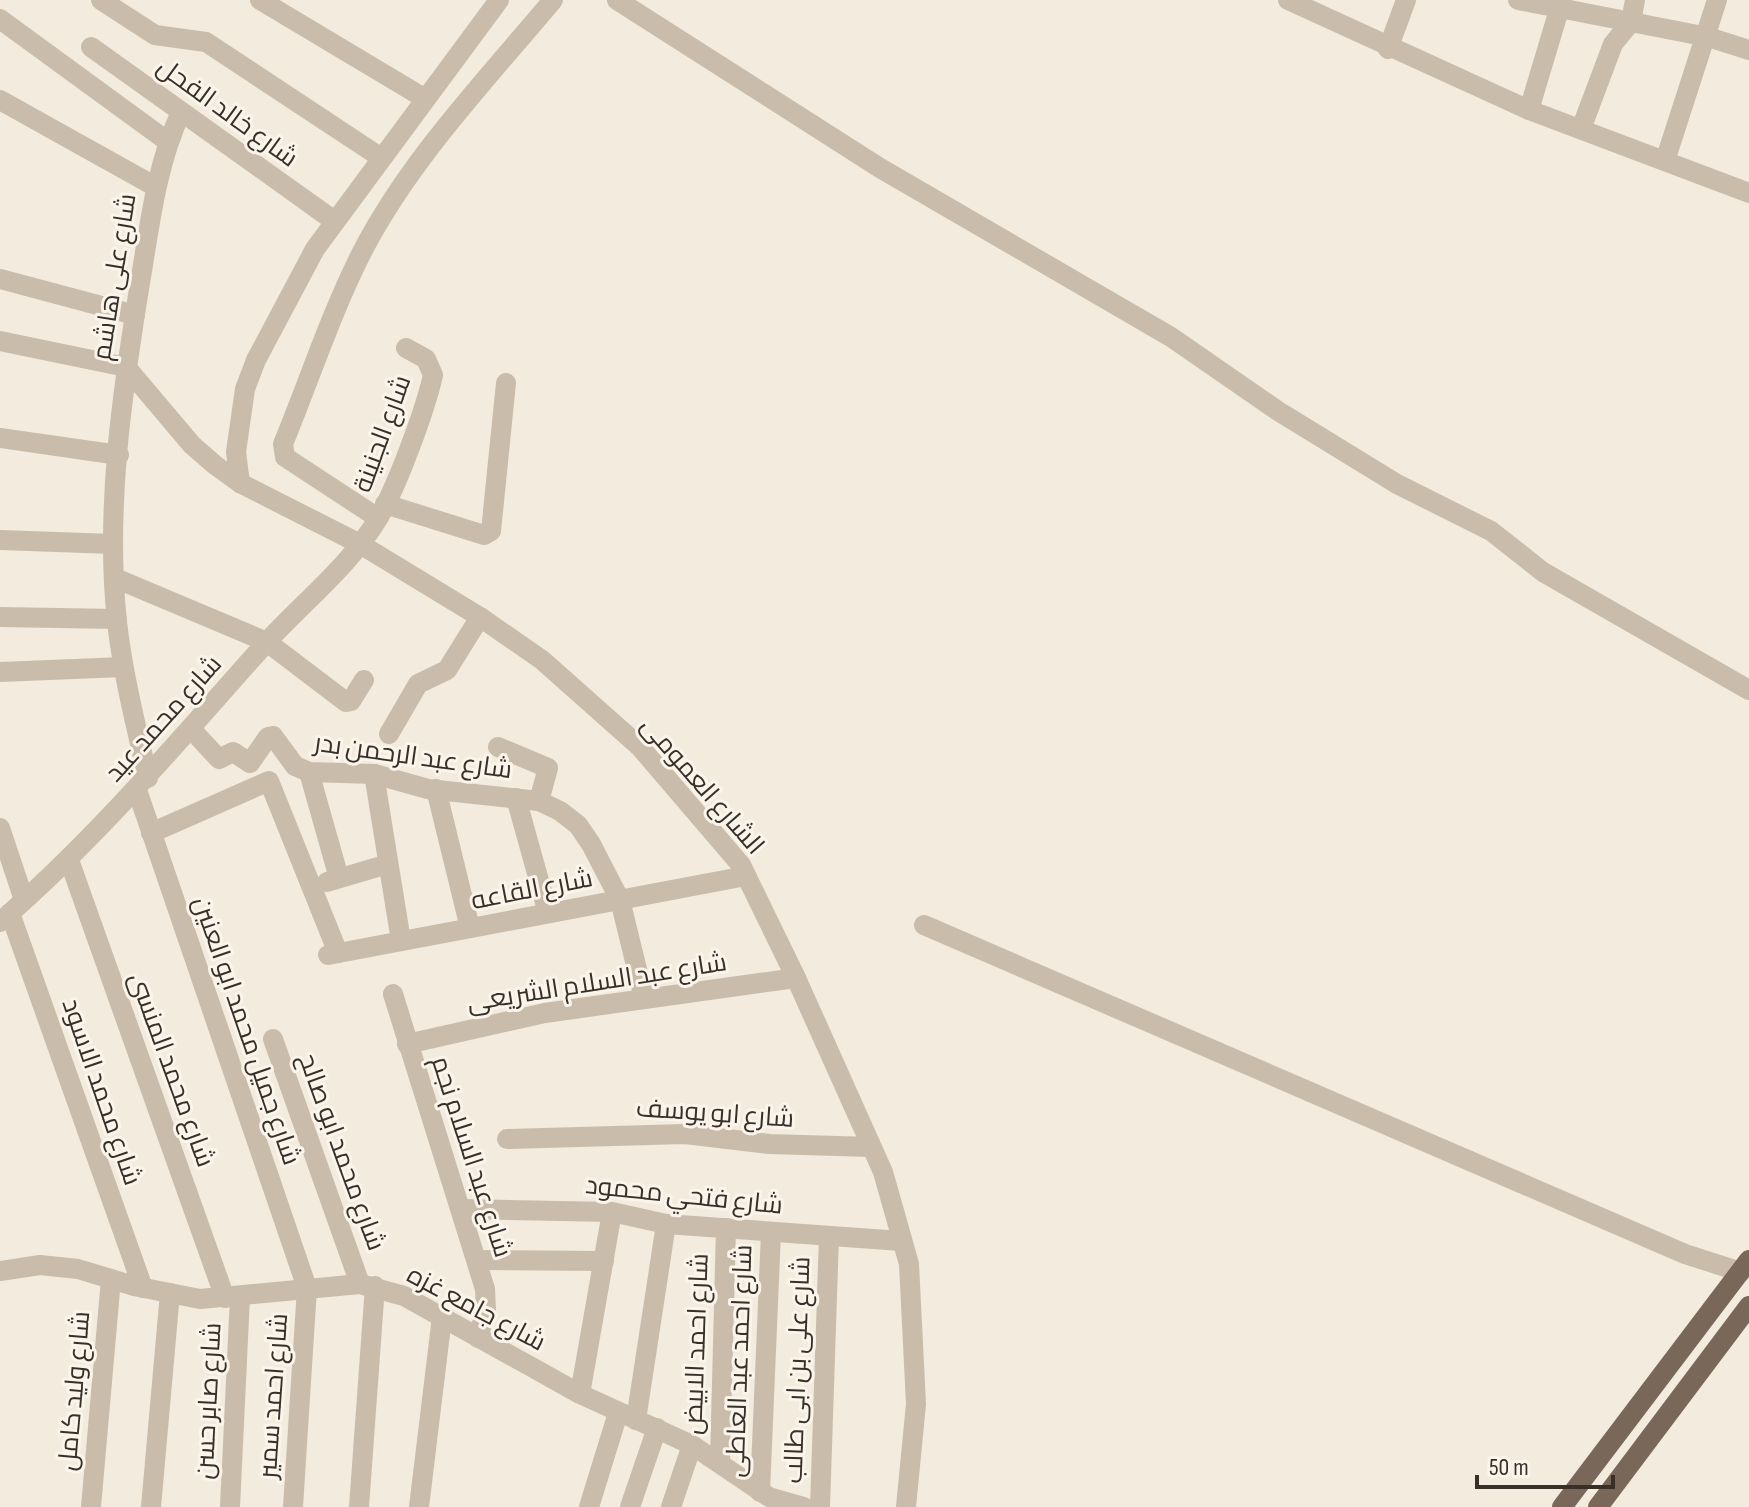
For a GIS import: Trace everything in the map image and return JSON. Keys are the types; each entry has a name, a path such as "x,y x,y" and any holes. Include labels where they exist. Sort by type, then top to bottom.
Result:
{"main road":[{"path":"1562,1507 1745,1266"},
{"path":"1598,1507 1749,1306"}],"street":[{"path":"101,0 155,35 206,42 380,157"},
{"path":"260,0 424,98"},
{"path":"240,483 236,452 245,389 256,360 333,220 499,0"},
{"path":"506,383 491,531 484,535 382,511 285,457 283,444 361,254 392,201 430,148 553,0"},
{"path":"617,0 880,168 1171,337 1331,444 1397,484 1491,531 1543,572 1749,690"},
{"path":"1288,0 1388,49 1529,110 1749,193"},
{"path":"1388,49 1406,0"},
{"path":"1518,0 1562,4 1708,37 1749,50"},
{"path":"1581,129 1613,44 1631,22 1635,0"},
{"path":"1665,161 1708,37 1717,0"},
{"path":"1529,110 1562,4"},
{"path":"0,19 167,141"},
{"name":"شارع خالد الفحل","path":"91,47 333,220"},
{"path":"0,100 156,187"},
{"name":"شارع على هاشم","path":"117,619 113,544 126,367 156,187 167,141 181,112"},
{"path":"0,279 135,315"},
{"path":"0,341 126,367"},
{"name":"شارع الجنينة","path":"360,544 382,511 433,375 426,359 406,348"},
{"name":"الشارع العمومى","path":"126,367 192,445 240,483 360,544 480,617 542,660 640,747 746,876 796,978 883,1172 909,1264 916,1404 906,1507"},
{"path":"0,438 119,455"},
{"path":"0,540 113,544"},
{"name":"شارع محمد عيد","path":"11,911 69,860 142,784 267,642 360,544"},
{"path":"115,578 267,642 346,702 351,701 364,680"},
{"path":"0,617 117,619"},
{"path":"389,734 418,684 447,670 480,617"},
{"name":"شارع جميل محمد ابو العنين","path":"117,619 151,833 307,1288"},
{"path":"0,672 123,667"},
{"name":"شارع عبد الرحمن بدر","path":"191,729 217,758 233,752 248,763 254,761 268,737 273,736 295,766 309,772 374,774 436,789 539,801 560,811 578,825 620,900 644,998"},
{"path":"498,747 548,768 539,801"},
{"path":"309,772 339,878"},
{"path":"374,774 401,941"},
{"path":"151,833 269,781 312,887 388,864"},
{"path":"436,789 470,928"},
{"path":"516,798 548,913"},
{"name":"شارع محمد الاسود","path":"0,828 11,911 143,1288"},
{"name":"شارع محمد المنسى","path":"69,860 232,1297"},
{"name":"شارع القاعه","path":"312,887 333,954 746,876"},
{"path":"924,925 1670,1248 1745,1266"},
{"name":"شارع عبد السلام الشريعى","path":"407,1044 511,1019 796,978"},
{"name":"شارع عبد السلام نجم","path":"393,994 478,1260 486,1300 478,1338"},
{"name":"شارع محمد ابو صالح","path":"273,1039 368,1285 359,1507"},
{"name":"شارع ابو يوسف","path":"507,1139 685,1134 769,1144 871,1147"},
{"name":"شارع فتحي محمود","path":"462,1209 612,1212 666,1224 901,1241"},
{"path":"580,1394 612,1212"},
{"path":"589,1507 627,1416 666,1224"},
{"name":"شارع احمد الابيض","path":"720,1461 726,1228"},
{"name":"شارع احمد عبد العاطى","path":"760,1492 771,1232"},
{"name":"شارع على بن ابى طالب","path":"820,1507 829,1236"},
{"path":"478,1260 604,1261"},
{"name":"شارع جامع غزه","path":"0,1271 40,1265 78,1269 143,1288 200,1299 368,1285 404,1296 580,1394 692,1445 720,1461 760,1492 804,1507"},
{"name":"شارع وليد كامل","path":"91,1507 111,1279"},
{"name":"شارع احمد سمير","path":"293,1507 307,1288"},
{"path":"151,1507 170,1293"},
{"name":"شارع صابر حسن","path":"230,1507 232,1297"},
{"path":"419,1507 442,1317"},
{"path":"630,1507 657,1428"},
{"path":"671,1507 692,1445"}]}
